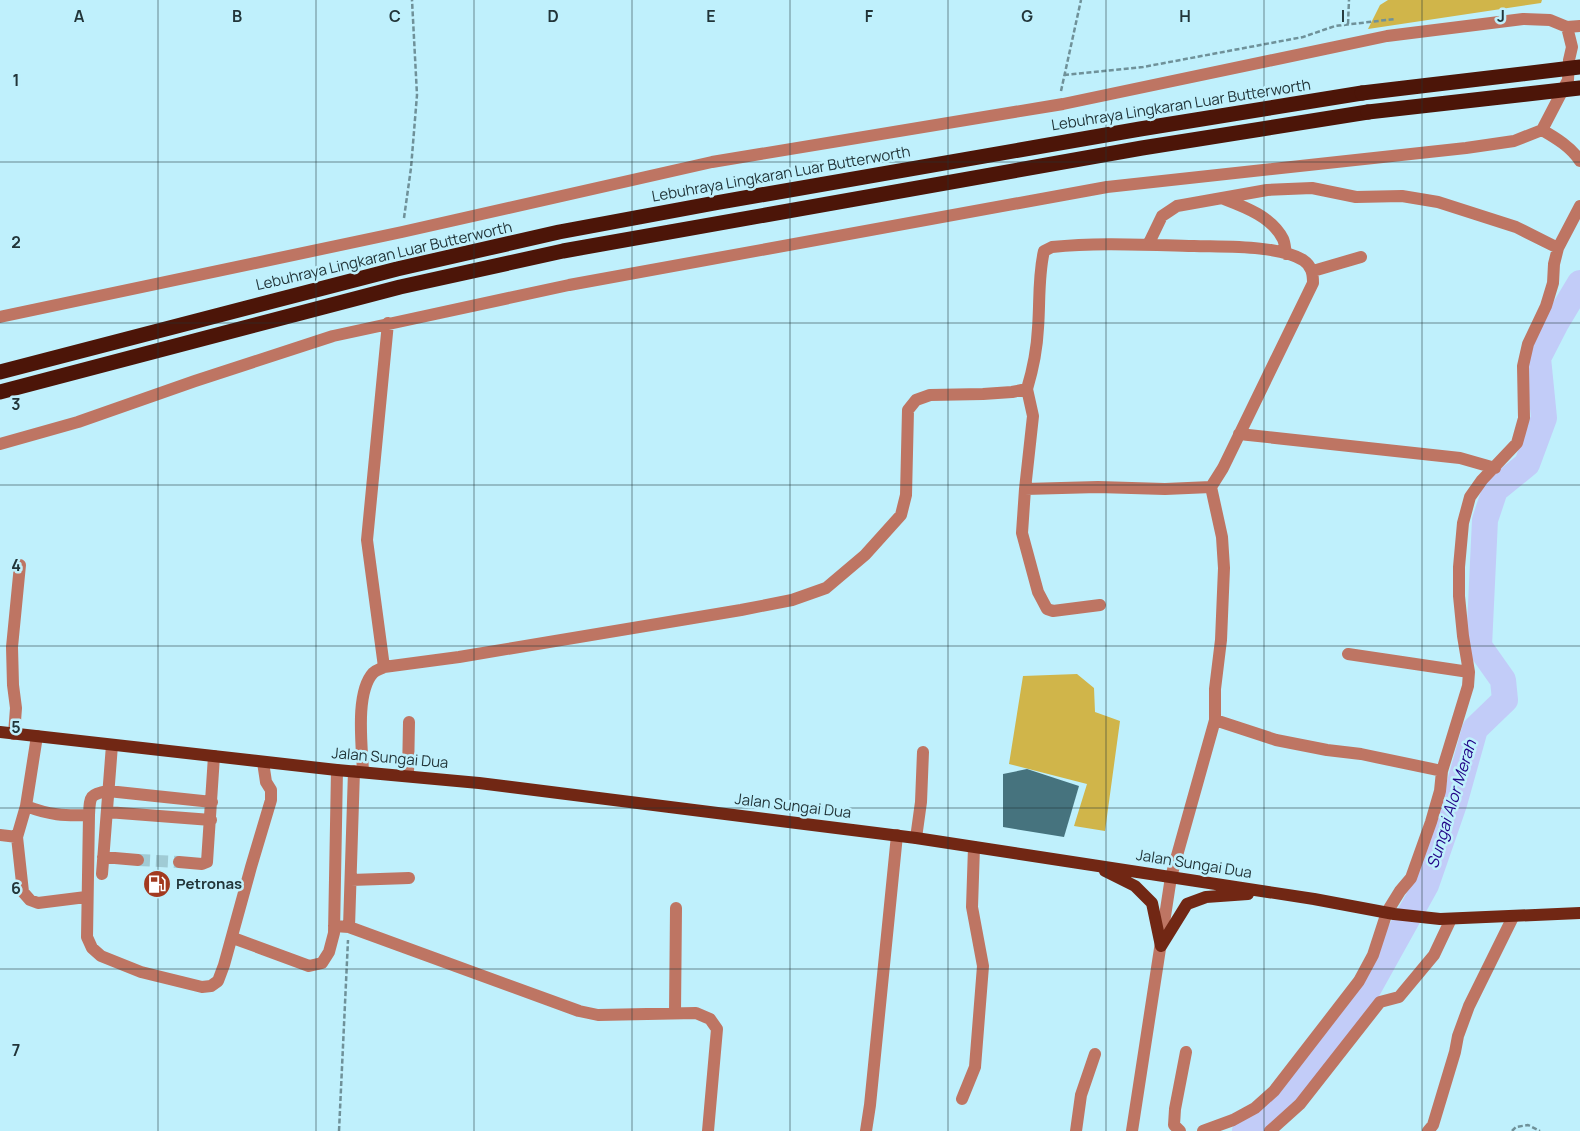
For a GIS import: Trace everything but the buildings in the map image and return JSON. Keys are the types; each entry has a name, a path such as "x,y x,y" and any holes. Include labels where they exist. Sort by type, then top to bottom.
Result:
{"highway":[{"name":"Lebuhraya Lingkaran Luar Butterworth","path":"0,372 397,269 559,232 831,182 1362,93 1580,68"},
{"path":"0,392 400,287 563,251 1142,148 1368,112 1574,84"}],"main road":[{"name":"Jalan Sungai Dua","path":"0,732 337,770 497,785 897,835 1391,913 1445,919 1580,913"},
{"path":"1094,866 1135,886 1152,903 1162,946"},
{"path":"1162,946 1187,904 1206,897 1265,892"}],"street":[{"path":"0,317 402,232 712,162 1063,104 1387,36 1523,19 1550,20 1567,27 1580,26"},
{"path":"1567,27 1572,46 1569,60 1574,84"},
{"path":"0,444 78,422 333,336 569,285 1107,187 1466,148 1514,141 1542,130 1574,84 1580,68"},
{"path":"1542,130 1576,154 1580,161"},
{"path":"1148,245 1162,216 1177,206 1267,190 1312,188 1356,197 1402,196 1438,202 1465,209 1516,227 1558,248"},
{"path":"1224,199 1250,209 1274,226 1284,240 1286,254"},
{"path":"1202,1131 1232,1120 1256,1108 1274,1091 1359,981 1373,955 1400,891 1411,878 1431,822 1440,791 1442,771 1468,686 1469,672 1459,596 1459,567 1463,523 1470,496 1482,480 1517,443 1524,418 1523,366 1528,344 1546,306 1553,283 1554,264 1558,248 1580,206"},
{"path":"1100,605 1052,611 1047,609 1038,592 1022,533 1033,416 1027,389 1032,371 1038,329 1044,252 1052,247 1065,246 1148,245 1247,248 1286,254 1304,261 1313,271 1313,283 1306,301 1223,468 1211,487 1222,537 1224,568 1221,640 1215,688 1215,720 1171,877 1162,946 1132,1131"},
{"path":"1313,271 1361,257"},
{"path":"384,667 367,540 388,324"},
{"path":"349,927 362,705 366,688 374,672 384,667 458,657 741,610 792,600 826,588 865,555 901,515 906,496 908,410 916,400 930,395 983,394 1027,389"},
{"path":"1239,434 1460,458 1494,468"},
{"path":"1025,489 1098,487 1165,489 1211,487"},
{"path":"14,734 16,708 12,648 20,565"},
{"path":"1348,654 1469,672"},
{"path":"1215,720 1276,740 1327,750 1361,754 1442,771"},
{"path":"408,776 409,722"},
{"path":"37,736 26,806 17,837 23,892 30,900 38,903 86,898"},
{"path":"102,874 112,745"},
{"path":"916,838 923,752"},
{"path":"179,862 202,864 207,862 214,756"},
{"path":"212,802 108,791 92,795 89,815 86,898 87,937 92,948 101,956 141,972 202,987 218,982 233,938 271,800 271,790 266,782 263,762"},
{"path":"233,938 309,966 322,963 329,952 334,926 337,770"},
{"path":"26,806 45,813 66,816 89,815"},
{"path":"107,812 211,820"},
{"path":"0,835 17,837"},
{"path":"866,1131 897,835"},
{"path":"962,1099 975,1067 983,966 972,907 974,847"},
{"path":"104,857 138,860"},
{"path":"351,880 409,878"},
{"path":"675,1013 676,908"},
{"path":"1428,1131 1433,1125 1468,1006 1514,917"},
{"path":"1270,1131 1300,1104 1380,1002 1399,997 1434,955 1445,919"},
{"path":"334,926 349,927 579,1011 598,1015 696,1013 710,1019 717,1029 708,1131"},
{"path":"1180,1131 1174,1125 1175,1109 1186,1052"},
{"path":"1076,1131 1080,1095 1095,1054"}],"path":[{"path":"402,232 417,95 412,0"},
{"path":"1063,104 1061,92 1081,0"},
{"path":"1348,0 1348,24"},
{"path":"1064,75 1143,67 1303,37 1335,26 1395,19"},
{"path":"339,1131 349,927"},
{"path":"1512,1131 1516,1127 1528,1125 1540,1131"}],"shaded area":[{"path":"1388,0 1542,0 1541,3 1368,29 1380,5"},
{"path":"1077,674 1094,688 1095,712 1120,721 1105,831 1074,826 1087,784 1009,764 1023,676"}],"waterway":[{"name":"Sungai Alor Merah","path":"1245,1131 1270,1120 1351,1020 1426,885 1454,804 1475,729 1505,700 1503,680 1479,646 1485,520 1495,490 1527,464 1544,418 1538,358 1580,283"}],"tunnel":[{"path":"138,860 179,862"}],"place":[{"name":"Petronas","path":"157,884"}]}
